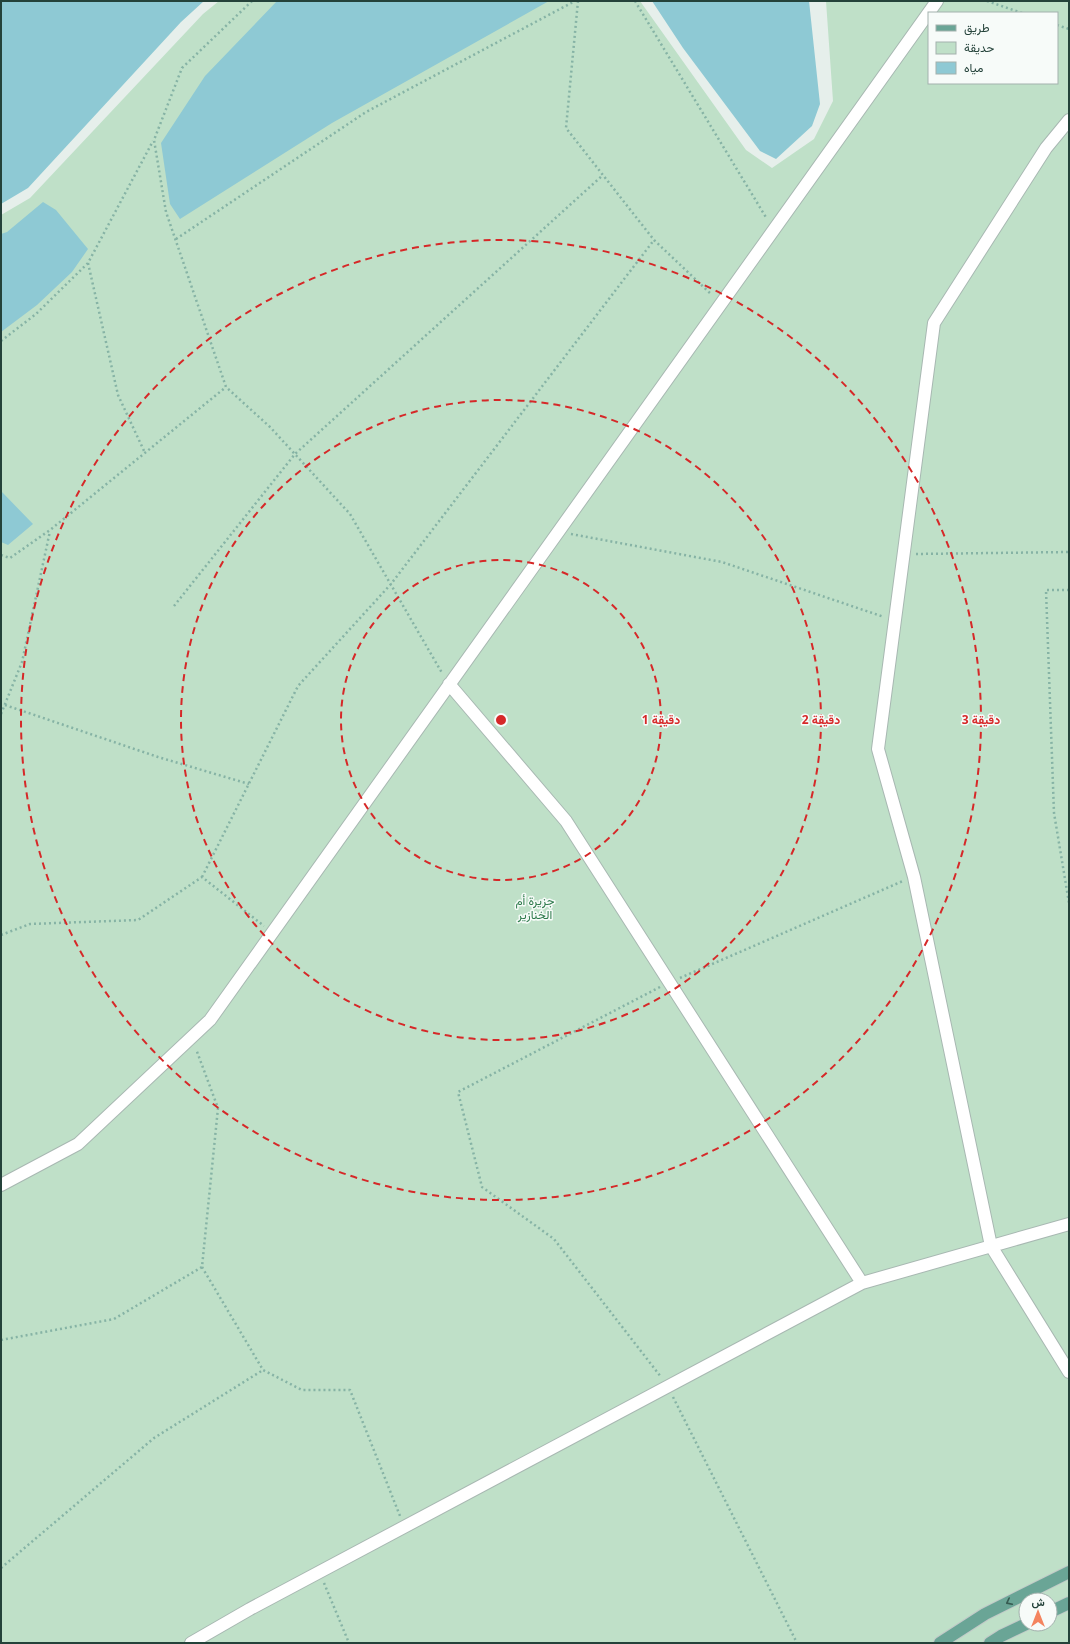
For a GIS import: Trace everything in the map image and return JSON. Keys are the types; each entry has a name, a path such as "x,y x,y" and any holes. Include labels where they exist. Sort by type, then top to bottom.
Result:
{"main road":[{"path":"940,1643 985,1614 1069,1572"},
{"path":"1058,1608 1069,1603"},
{"path":"990,1643 1018,1628"}],"street":[{"path":"929,12 937,1"},
{"path":"1,1185 78,1144 210,1020 928,14"},
{"path":"1069,120 1046,148 934,323 905,554 878,749 914,877 991,1246 1069,1372"},
{"path":"449,684 566,821 862,1283"},
{"path":"191,1643 320,1572 862,1283 1069,1224"}],"path":[{"path":"1,341 36,314 88,263 154,140 182,68 252,1"},
{"path":"176,239 366,112 575,1"},
{"path":"578,1 566,128 654,240 721,304"},
{"path":"635,1 774,230"},
{"path":"987,1 1019,12"},
{"path":"1058,25 1069,29"},
{"path":"154,140 166,212 226,387 270,427 350,514 449,684"},
{"path":"174,606 295,454 603,175"},
{"path":"1,935 30,924 138,920 202,877 298,686 391,584 654,240"},
{"path":"88,263 118,395 145,453"},
{"path":"1,555 10,558 50,530 226,387"},
{"path":"1,714 22,662 50,530"},
{"path":"558,531 722,562 896,621"},
{"path":"905,554 1069,552"},
{"path":"1069,590 1046,590 1054,813 1069,903"},
{"path":"5,705 158,757 249,784"},
{"path":"202,877 272,933"},
{"path":"797,1643 668,1386 554,1239 482,1187 458,1092 670,982 914,877"},
{"path":"192,1038 218,1108 202,1267 263,1370 302,1390 350,1390 405,1527"},
{"path":"1,1340 114,1319 202,1267"},
{"path":"1,1568 154,1438 263,1370"},
{"path":"320,1572 349,1643"}],"green space":[{"name":"جزيرة أم الخنازير","path":"219,1 640,1 746,150 772,168 814,139 833,101 826,1 1069,1 1069,1643 1,1643 1,215 30,198 203,14"}],"water":[{"path":"1,1 204,1 181,22 28,188 1,204"},
{"path":"277,1 549,1 332,123 180,219 170,204 161,143 205,76"},
{"path":"652,1 809,1 820,104 812,126 776,159 760,151 683,48"},
{"path":"43,202 56,210 88,249 72,272 37,305 1,332 1,234 7,232"},
{"path":"1,491 33,524 8,545 1,542"}]}
